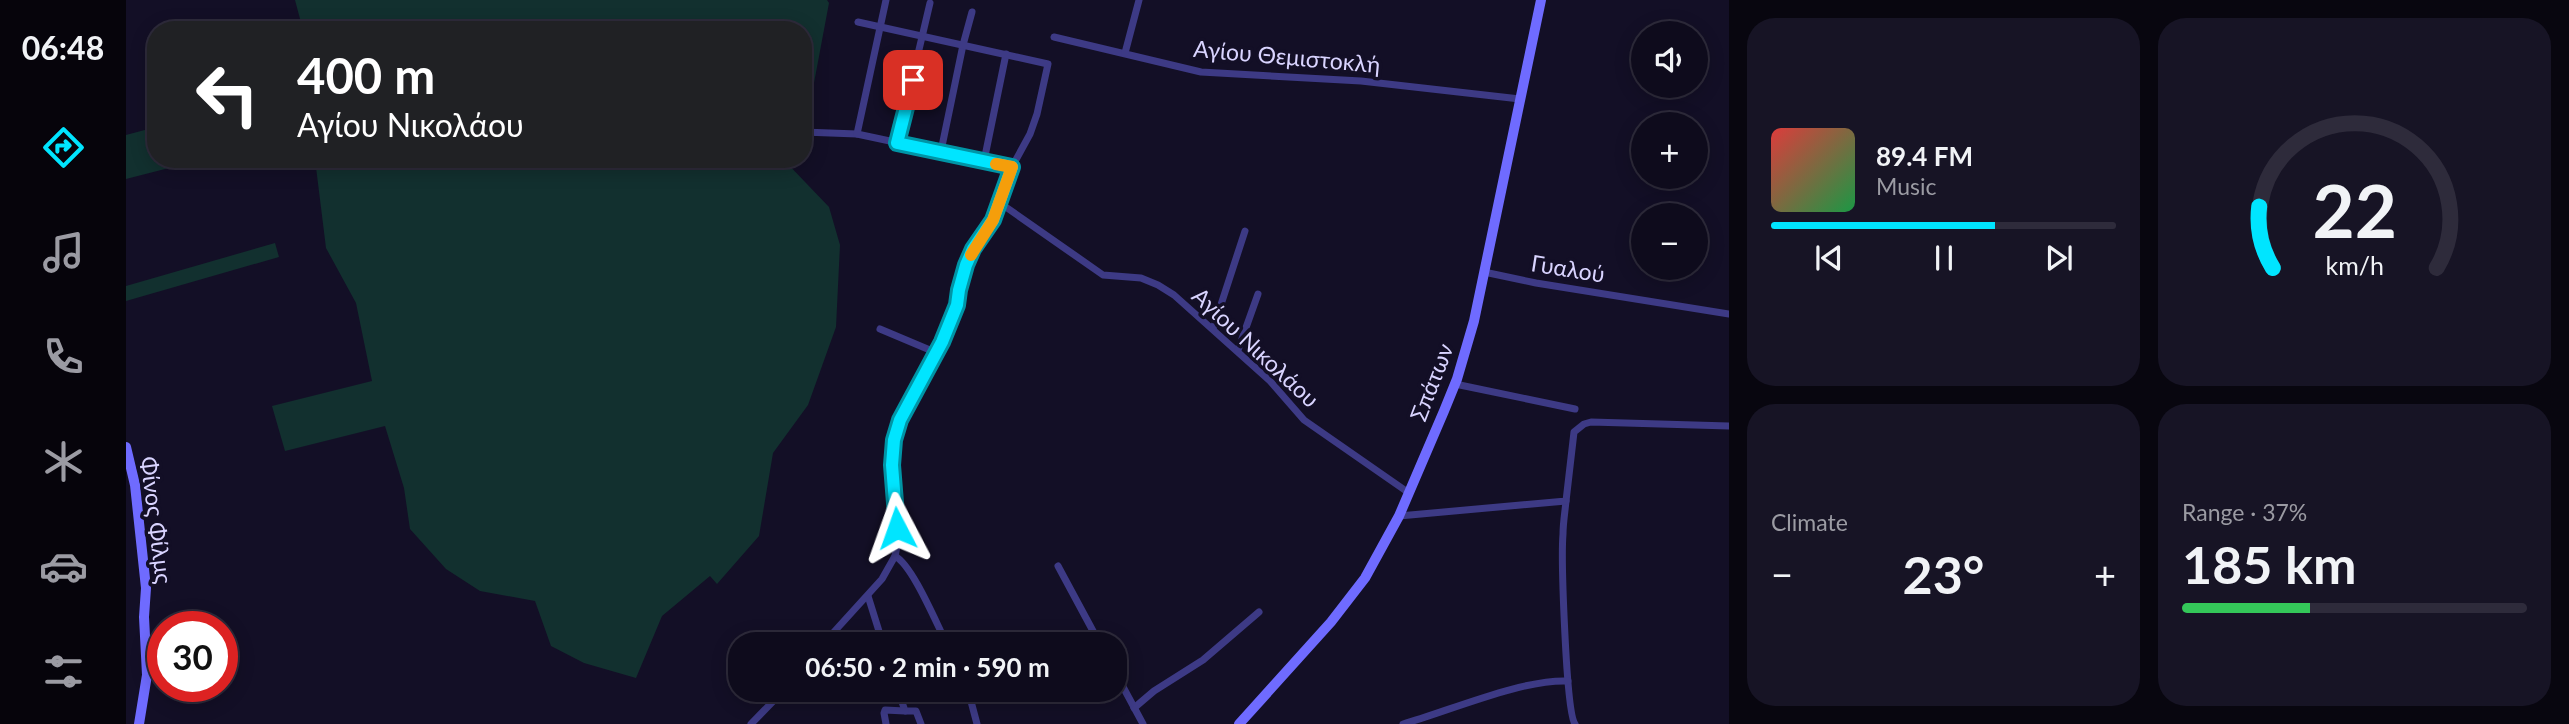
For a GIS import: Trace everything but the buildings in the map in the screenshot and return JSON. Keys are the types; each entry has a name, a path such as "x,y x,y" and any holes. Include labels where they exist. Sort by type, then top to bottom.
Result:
{"main road":[{"name":"Σπάτων","path":"1239,724 1351,598 1370,569 1399,516 1455,384 1467,349 1541,0"},
{"name":"Φίνος Φίλμς","path":"126,447 135,485 146,587 144,617 147,676 139,724"}],"street":[{"path":"857,134 886,0"},
{"path":"1125,53 1139,0"},
{"path":"897,143 930,3"},
{"path":"941,151 972,12"},
{"path":"834,632 882,579 895,556 898,542 892,465 894,440 900,420 937,353 957,305 966,265 973,249 993,220 1012,167 1034,124 1048,64 858,22"},
{"name":"Αγίου Θεμιστοκλή","path":"1054,37 1201,72 1361,81 1520,99"},
{"path":"984,161 1006,54"},
{"path":"812,132 857,134 1012,167"},
{"name":"Αγίου Νικολάου","path":"1000,203 1103,275 1141,278 1158,285 1238,350 1304,420 1409,493"},
{"path":"1213,329 1245,230"},
{"name":"Γυαλού","path":"1484,272 1729,314"},
{"path":"1238,350 1258,293"},
{"path":"880,329 937,353"},
{"path":"1455,384 1575,409"},
{"path":"1575,724 1571,719 1568,681 1562,559 1574,432 1584,424 1630,422 1729,426"},
{"path":"1399,516 1566,501"},
{"path":"895,556 902,560 941,632"},
{"path":"1058,566 1094,632"},
{"path":"868,596 879,632"},
{"path":"1134,708 1154,691 1203,660 1259,612"},
{"path":"1403,724 1507,692 1555,681 1568,681"},
{"path":"1127,695 1143,724"},
{"path":"751,724 772,702"},
{"path":"902,702 905,710"},
{"path":"971,702 977,724"},
{"path":"886,724 885,710 916,711 920,724"}],"green space":[{"path":"295,0 827,0 829,3 812,94 812,21 301,21"},
{"path":"147,129 147,168 169,168 126,179 126,135"},
{"path":"316,168 792,168 829,207 840,245 836,327 808,405 773,453 759,536 717,584 710,576 662,616 636,678 584,663 551,646 535,601 480,591 446,569 410,529 404,488 385,426 285,451 272,406 372,381 356,303 326,248"},
{"path":"275,243 279,257 126,301 126,286"}],"slow traffic":[{"path":"971,255 993,220 1012,167 996,164"}],"route":[{"path":"897,528 892,465 894,440 900,420 942,342 957,305 966,265 973,249 993,220 1012,167 897,143 913,80"}]}
